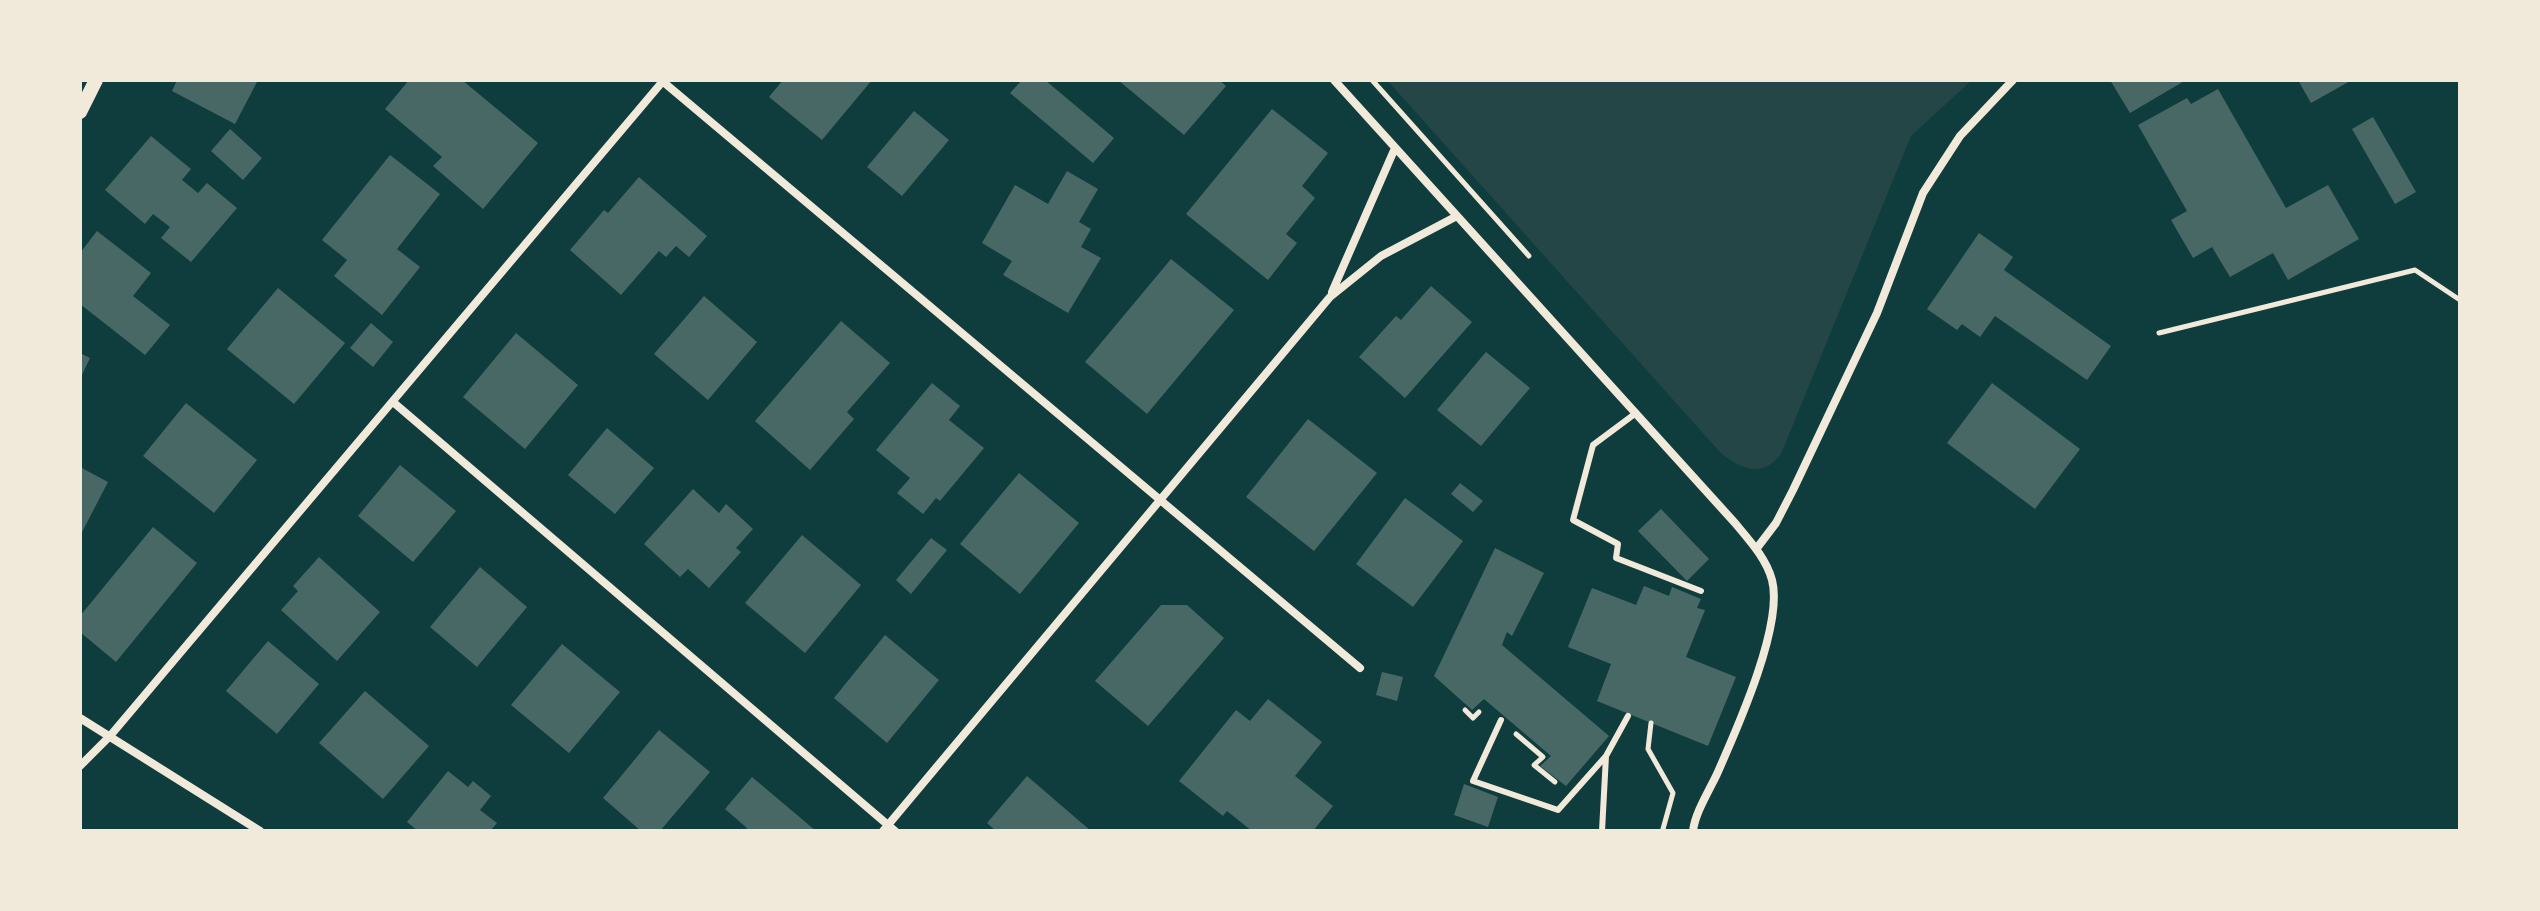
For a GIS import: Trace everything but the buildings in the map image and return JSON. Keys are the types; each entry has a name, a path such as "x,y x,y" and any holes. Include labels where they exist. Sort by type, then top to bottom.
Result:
{"street":[{"path":"80,112 96,80"},
{"path":"1334,80 1757,548 1771,576 1775,595 1765,646 1741,719 1693,831"},
{"path":"1757,548 1776,523 1793,490 1877,313 1923,193 1960,136 2013,80"},
{"path":"80,766 110,736 662,81 1360,668"},
{"path":"1330,297 1395,148"},
{"path":"393,402 889,829 1330,297 1381,256 1457,216"},
{"path":"80,718 260,831"}],"lane":[{"path":"1636,413 1593,445 1573,520 1618,544 1616,558 1701,591"},
{"path":"1501,720 1473,781 1558,810 1606,756 1628,716"},
{"path":"1602,831 1606,756"}],"path":[{"path":"2159,333 2415,270 2460,300"},
{"path":"1501,720 1543,757 1534,765 1571,795"},
{"path":"1651,723 1648,749 1673,793 1663,829"}],"shaded area":[{"path":"1387,80 1972,80 1911,136 1781,454 1766,467 1750,469 1734,463 1719,451"}]}
